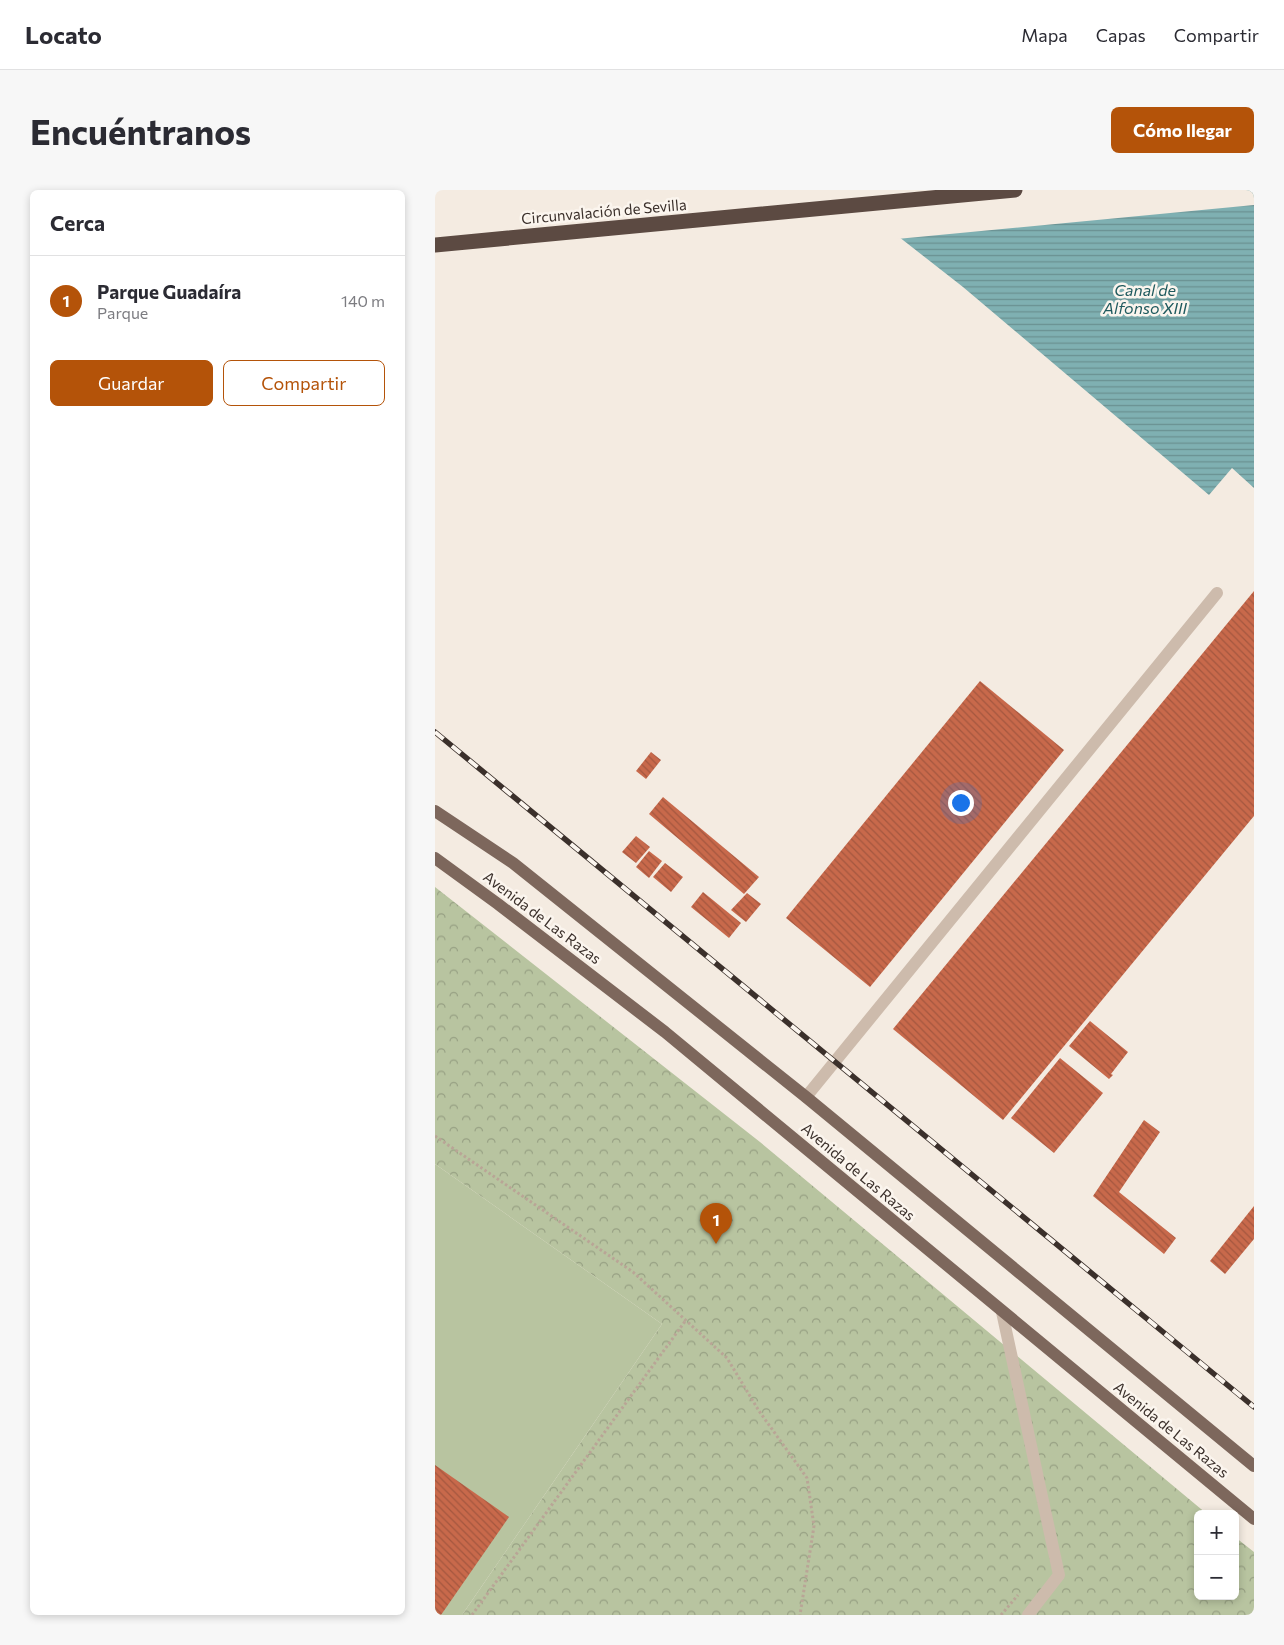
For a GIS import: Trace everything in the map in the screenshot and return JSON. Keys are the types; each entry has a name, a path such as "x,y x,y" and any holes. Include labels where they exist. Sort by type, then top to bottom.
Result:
{"highway":[{"name":"Circunvalación de Sevilla","path":"435,245 1015,190"}],"main road":[{"name":"Avenida de Las Razas","path":"435,811 513,863 806,1097 1254,1466"},
{"name":"Avenida de Las Razas","path":"435,858 665,1032 1254,1519"}],"street":[{"path":"806,1097 1217,594"},
{"path":"1002,1312 1059,1575 1028,1615"}],"path":[{"path":"435,1136 633,1272 727,1358 759,1411 807,1478 814,1526 800,1615"},
{"path":"472,1615 686,1320"},
{"path":"1001,1615 1023,1590"}],"green space":[{"path":"435,887 760,1142 1202,1510 1194,1510 1194,1600 1239,1600 1239,1540 1254,1552 1254,1615 462,1615 662,1324 435,1164"},
{"path":"435,1164 662,1324 462,1615 435,1615"}],"water":[{"name":"Canal de Alfonso XIII","path":"839,190 1254,190 1254,488 1232,468 1209,495 963,287"}],"pier":[{"path":"836,190 1254,190 1254,205 897,239"}],"building":[{"path":"1254,591 1254,816 1003,1120 893,1029"},
{"path":"980,681 1064,750 870,987 786,918"},
{"path":"651,752 661,760 646,779 636,771"},
{"path":"663,797 759,877 744,894 649,814"},
{"path":"636,836 650,847 636,863 622,852"},
{"path":"649,851 662,861 649,878 636,867"},
{"path":"665,863 683,877 671,892 653,877"},
{"path":"703,892 741,923 729,938 691,907"},
{"path":"747,893 761,904 746,922 731,910"},
{"path":"1090,1021 1128,1052 1109,1079 1069,1046"},
{"path":"1060,1058 1103,1093 1054,1153 1011,1118"},
{"path":"1144,1120 1160,1132 1119,1192 1176,1238 1164,1254 1093,1196"},
{"path":"1254,1206 1254,1239 1225,1274 1210,1261"},
{"path":"435,1465 509,1517 441,1615 435,1615"}],"railway":[{"path":"435,732 1254,1407"}],"place":[{"name":"Parque Guadaíra","path":"716,1244"}]}
